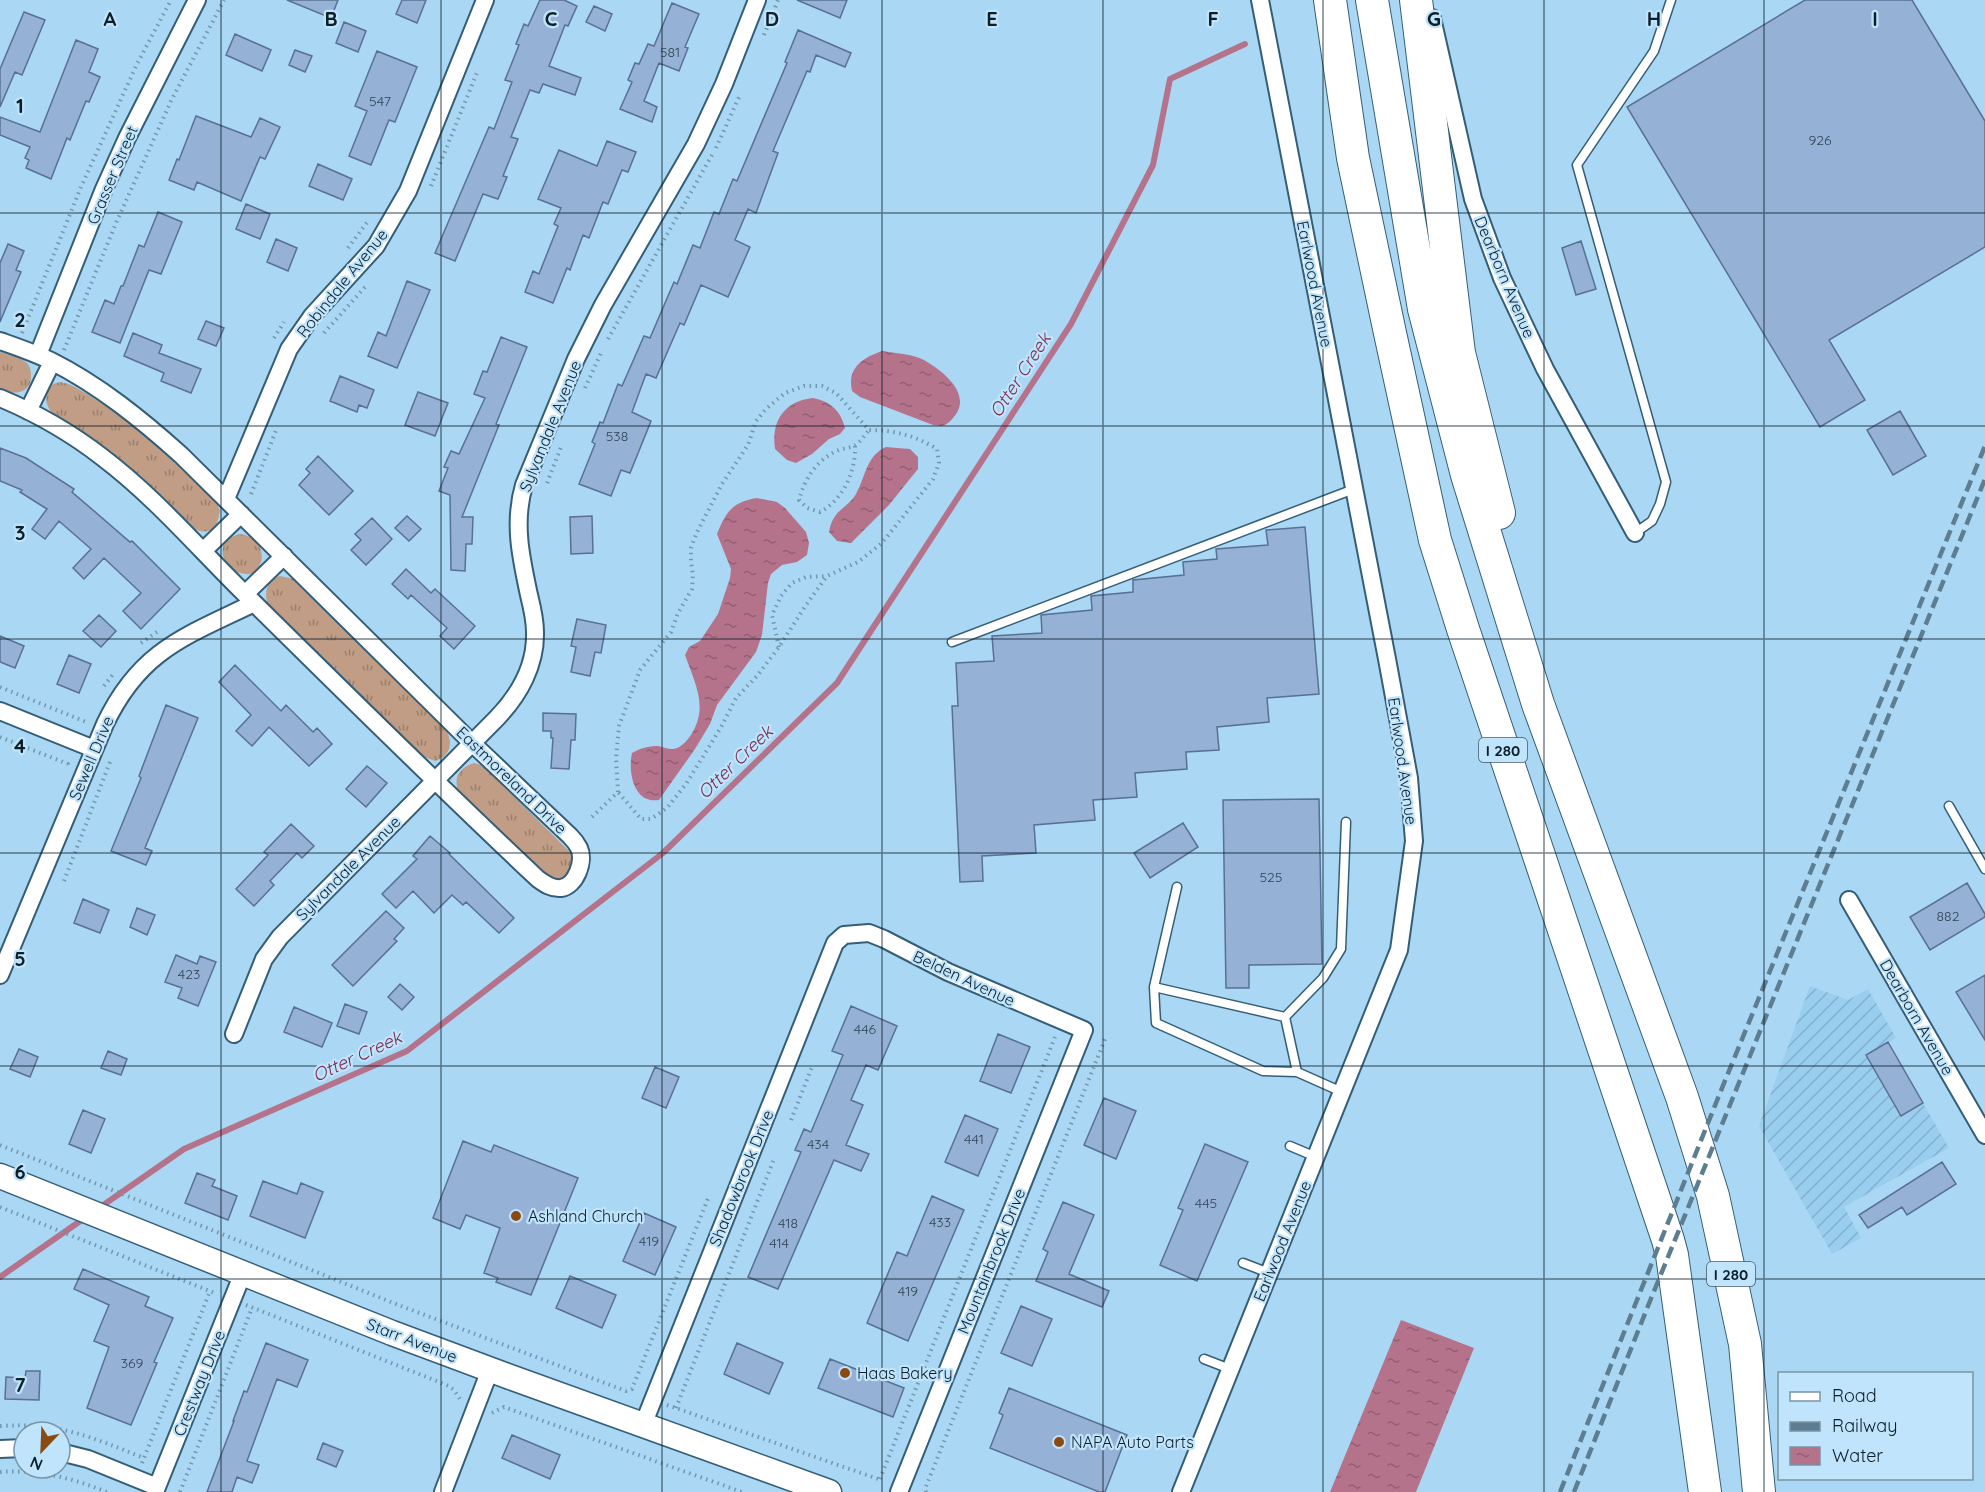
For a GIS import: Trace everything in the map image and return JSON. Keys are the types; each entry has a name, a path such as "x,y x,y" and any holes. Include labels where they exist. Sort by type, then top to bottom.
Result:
{"highway":[{"name":"I 280","path":"1330,0 1353,158 1435,540 1470,652 1668,1240 1705,1492"},
{"name":"I 280","path":"1372,0 1424,309 1467,475 1538,704 1682,1096 1713,1196 1745,1344 1759,1492"},
{"path":"1416,0 1459,352 1507,548 1538,704"}],"main road":[{"name":"Starr Avenue","path":"0,1176 490,1370 829,1492"}],"street":[{"name":"Grasser Street","path":"28,411 44,354 104,189 127,138 197,0"},
{"name":"Robindale Avenue","path":"229,492 289,349 312,316 376,246 408,191 485,0"},
{"name":"Sylvandale Avenue","path":"234,1034 259,971 271,948 512,701 528,671 533,653 535,624 517,532 524,485 576,359 603,305 696,144 724,84 757,0"},
{"name":"Earlwood Avenue","path":"1181,1492 1399,950 1414,841 1409,778 1260,0"},
{"name":"Dearborn Avenue","path":"1428,0 1473,199 1502,278 1545,369 1635,533"},
{"name":"Eastmoreland Drive","path":"0,340 44,354 140,420 181,456 229,492 284,556 472,743 570,836 579,847 581,860 578,873 571,883 562,888 549,886 538,879 146,495 103,457 28,411 0,398"},
{"path":"203,551 244,508"},
{"name":"Sewell Drive","path":"0,975 94,749 123,690 149,661 179,640 250,599 284,556"},
{"path":"0,711 94,749"},
{"name":"Dearborn Avenue","path":"1849,900 1985,1135"},
{"name":"Belden Avenue","path":"844,935 869,933 948,972 1084,1030"},
{"name":"Shadowbrook Drive","path":"643,1425 830,953 835,943 844,935"},
{"name":"Mountainbrook Drive","path":"899,1492 1084,1030"},
{"name":"Crestway Drive","path":"156,1489 243,1273"},
{"path":"443,1492 490,1370"},
{"path":"72,1455 88,1459 156,1489"}],"lane":[{"path":"1635,533 1652,521 1666,482 1577,165 1654,51 1671,0"},
{"path":"952,642 1354,489"},
{"path":"1949,806 1985,868"},
{"path":"1285,1017 1323,978 1341,949 1346,822"},
{"path":"1177,887 1154,987 1156,1023 1263,1071 1297,1072 1342,1092"},
{"path":"1154,987 1285,1017"},
{"path":"1285,1017 1297,1072"},
{"path":"1290,1146 1316,1156"},
{"path":"1243,1263 1269,1273"},
{"path":"1204,1359 1230,1369"}],"path":[{"path":"171,0 137,64 85,178 22,334 44,354 62,354 116,223 171,101 224,0"},
{"path":"762,41 778,0"},
{"path":"607,340 695,187 742,92"},
{"path":"345,253 370,219"},
{"path":"582,397 603,348"},
{"path":"779,647 772,615 781,596 792,583 806,577 827,576 858,562 882,543 933,478 939,463 937,449 904,433 870,430 836,393 822,386 804,386 785,393 766,409 756,421 748,445 722,484 696,534 691,548 692,589 678,613 671,632 640,670 619,726 616,759 618,792 641,819 651,819 667,808 698,765 736,698 757,676 779,647 827,576"},
{"path":"855,446 852,471 837,498 829,507 820,512 807,508 799,500 803,487 813,470 825,457 855,446 870,430"},
{"path":"547,483 561,446"},
{"path":"229,492 251,494 244,508"},
{"path":"135,650 163,627"},
{"path":"104,687 117,669"},
{"path":"0,687 86,722 90,712"},
{"path":"0,737 68,764 64,775"},
{"path":"64,881 114,752"},
{"path":"592,817 618,792"},
{"path":"0,1145 411,1310 629,1390 630,1393 880,1479 1062,1021"},
{"path":"926,1492 925,1489 938,1456 1106,1039"},
{"path":"791,1120 812,1068"},
{"path":"676,1408 774,1159"},
{"path":"629,1390 632,1389 708,1196"},
{"path":"136,1479 210,1291"},
{"path":"180,1492 252,1308"},
{"path":"489,1418 492,1412 504,1407 742,1492"},
{"path":"0,1472 57,1476 107,1492"}],"shaded area":[{"path":"1810,986 1848,1000 1868,989 1896,1038 1866,1055 1901,1116 1923,1103 1949,1148 1844,1207 1861,1238 1832,1254 1759,1126"}],"green space":[{"path":"0,352 21,359 28,364 31,376 25,390 16,393 0,390"},
{"path":"60,382 75,387 107,407 172,460 217,503 220,511 216,527 203,531 188,525 120,461 53,414 47,403 47,396 53,384"},
{"path":"240,534 253,539 261,550 261,563 251,574 234,570 224,558 225,544 230,538"},
{"path":"280,576 294,579 447,731 450,745 444,756 435,761 424,757 267,602 268,586 272,580"},
{"path":"474,763 488,771 574,856 572,875 559,881 540,873 458,790 457,776 465,767"}],"water":[{"path":"882,351 924,360 940,370 954,384 960,401 959,409 951,421 944,425 933,425 860,397 852,391 854,370 862,361"},
{"path":"813,398 834,408 845,428 812,454 796,463 787,460 775,449 775,429 778,421 782,414 795,403"},
{"path":"886,447 910,449 918,457 918,469 889,505 851,543 837,541 829,532 831,524 856,494 870,461"},
{"path":"757,498 777,502 785,508 806,532 809,543 807,555 797,562 782,565 771,574 762,635 756,652 717,705 710,724 695,749 659,800 650,800 643,797 634,785 631,768 632,753 651,746 676,748 686,741 695,728 700,708 699,698 685,655 689,647 700,641 718,614 730,578 731,569 717,534 731,509 741,502"},
{"path":"1401,1320 1474,1348 1416,1492 1330,1492"}],"building":[{"path":"287,0 338,0 331,18"},
{"path":"402,0 426,0 417,23 396,14"},
{"path":"540,0 564,0 577,6 568,26 565,25 549,66 581,78 575,95 543,84 539,93 530,90 511,137 518,139 503,176 507,177 498,199 483,194 455,261 435,253 489,127 494,129 512,82 505,80 519,45 516,44 524,24 528,26"},
{"path":"797,0 847,0 840,18"},
{"path":"1805,0 1912,0 1985,121 1985,247 1829,340 1865,400 1820,427 1627,107"},
{"path":"672,3 699,14 685,47 688,48 679,71 659,63 644,101 657,107 652,122 620,109 632,82 628,80 635,63 639,64 648,44 654,46"},
{"path":"594,6 612,14 605,31 586,22"},
{"path":"24,12 45,20 22,75 15,72 0,107 0,69"},
{"path":"344,22 366,31 358,52 336,43"},
{"path":"798,30 851,53 845,67 816,55 773,151 778,153 756,213 748,209 735,240 750,247 728,297 701,285 684,325 680,323 656,378 646,374 632,412 651,421 630,473 621,470 611,496 579,484 595,444 592,442 600,422 603,423 618,384 622,386 644,336 650,338 674,282 677,284 693,245 700,248 714,212 719,214 733,179 737,181 787,63 785,62"},
{"path":"235,34 271,50 262,71 226,55"},
{"path":"76,40 98,49 89,72 100,77 89,102 86,101 70,140 67,138 51,179 26,168 29,160 25,158 30,147 0,135 0,117 40,132"},
{"path":"295,50 312,56 305,72 289,65"},
{"path":"377,51 417,67 395,122 389,120 371,165 349,156 367,111 355,106"},
{"path":"196,116 251,137 260,118 280,127 265,159 260,157 241,201 197,182 194,190 169,180"},
{"path":"607,141 636,152 628,172 622,170 608,204 603,202 589,238 583,235 570,270 567,268 553,303 525,292 533,271 539,274 558,226 554,224 561,208 538,199 559,150 597,166"},
{"path":"318,164 352,179 343,200 309,186"},
{"path":"246,204 270,214 260,239 236,229"},
{"path":"158,212 182,222 161,274 149,270 120,343 92,332 105,300 114,304 139,245 144,247"},
{"path":"276,239 297,248 288,271 267,262"},
{"path":"1581,241 1596,289 1576,295 1562,248"},
{"path":"8,244 24,251 16,270 21,272 0,322 0,263"},
{"path":"407,281 430,290 397,368 368,356 378,332 386,336"},
{"path":"206,321 224,328 216,346 198,339"},
{"path":"133,333 162,345 159,353 201,369 191,393 161,381 164,373 124,356"},
{"path":"501,337 527,347 462,517 473,517 472,544 466,544 465,571 451,570 450,495 439,491 448,468 444,467 451,451 459,454 485,398 474,394 483,371 487,372"},
{"path":"340,376 374,390 367,408 359,405 357,412 330,401"},
{"path":"418,392 448,403 435,436 405,425"},
{"path":"1900,411 1926,456 1893,475 1867,430"},
{"path":"0,448 26,458 74,489 72,492 130,542 132,541 180,589 141,629 123,611 141,593 104,558 84,579 73,568 91,549 59,521 45,539 32,529 47,509 20,492 22,490 0,481"},
{"path":"318,456 353,491 329,515 299,485 310,473 306,469"},
{"path":"407,516 421,529 409,541 395,528"},
{"path":"592,516 593,553 571,554 570,517"},
{"path":"372,518 392,539 366,565 351,550 361,540 355,534"},
{"path":"1305,527 1319,694 1267,698 1269,722 1217,727 1219,750 1186,752 1187,769 1135,773 1137,797 1093,800 1095,820 1034,825 1036,853 982,856 983,881 960,882 952,706 958,706 956,663 994,661 992,636 1042,633 1041,615 1092,610 1091,596 1133,592 1133,580 1184,575 1183,562 1217,559 1216,549 1268,545 1266,530"},
{"path":"406,569 431,593 435,589 475,626 454,649 440,636 447,628 411,595 408,599 392,584"},
{"path":"99,615 116,631 101,647 83,631"},
{"path":"577,619 606,625 601,653 595,652 590,676 571,672 576,647 571,646"},
{"path":"0,636 24,646 15,668 0,662"},
{"path":"69,655 91,664 79,693 57,684"},
{"path":"235,665 281,711 286,705 313,732 317,728 332,744 309,766 269,727 252,746 236,731 251,715 219,682"},
{"path":"166,705 198,718 145,848 152,851 146,865 111,851 141,778 139,776"},
{"path":"543,713 576,714 575,740 571,740 569,769 551,768 553,738 551,738 551,731 543,731"},
{"path":"367,766 387,783 366,807 346,789"},
{"path":"1319,799 1322,964 1249,965 1249,988 1226,988 1223,800"},
{"path":"1183,823 1198,847 1150,878 1134,853"},
{"path":"291,824 314,846 302,858 297,853 270,881 274,885 254,906 236,889 268,855 264,852"},
{"path":"430,836 450,853 514,918 499,933 466,902 463,905 452,895 434,913 413,891 396,908 382,894 417,859 413,856"},
{"path":"1967,883 1985,917 1930,950 1910,917"},
{"path":"83,899 109,910 100,933 74,923"},
{"path":"137,908 155,915 147,935 130,927"},
{"path":"386,911 404,928 394,939 397,941 353,986 332,965"},
{"path":"176,955 197,964 200,956 216,962 198,1006 178,998 182,988 165,982"},
{"path":"1985,975 1985,1040 1956,992"},
{"path":"400,984 414,997 402,1010 388,997"},
{"path":"345,1004 367,1012 359,1034 337,1026"},
{"path":"851,1006 897,1026 878,1070 866,1065 851,1100 863,1105 846,1145 869,1154 861,1171 834,1160 778,1289 748,1277 801,1152 795,1150 804,1129 811,1132 843,1055 832,1051"},
{"path":"294,1007 332,1023 322,1047 284,1032"},
{"path":"998,1034 1030,1047 1011,1093 980,1081"},
{"path":"1888,1042 1923,1103 1901,1116 1866,1055"},
{"path":"19,1049 38,1057 30,1077 10,1069"},
{"path":"108,1051 127,1059 121,1075 101,1068"},
{"path":"655,1067 679,1077 666,1108 642,1098"},
{"path":"1104,1098 1136,1111 1116,1159 1084,1145"},
{"path":"83,1110 105,1119 91,1153 69,1144"},
{"path":"965,1115 998,1129 978,1176 945,1162"},
{"name":"Ashland Church","path":"463,1141 491,1152 494,1145 578,1178 531,1295 496,1282 498,1278 484,1273 500,1228 466,1215 460,1229 433,1218"},
{"path":"1205,1144 1248,1162 1197,1281 1160,1265 1183,1210 1178,1208"},
{"path":"1942,1162 1956,1184 1907,1215 1902,1207 1868,1228 1859,1215"},
{"path":"197,1173 215,1180 212,1186 237,1196 228,1220 185,1203"},
{"path":"263,1181 297,1194 301,1183 323,1192 305,1238 250,1216"},
{"path":"932,1196 964,1210 908,1341 867,1323 897,1252 907,1256"},
{"path":"1063,1202 1094,1215 1069,1274 1109,1291 1102,1307 1036,1281 1048,1252 1043,1249"},
{"path":"644,1213 676,1227 655,1275 623,1261"},
{"path":"83,1269 149,1297 145,1306 173,1318 131,1425 87,1408 109,1347 94,1341 109,1305 74,1289"},
{"path":"570,1276 616,1295 602,1328 556,1308"},
{"path":"1021,1306 1052,1319 1032,1366 1001,1353"},
{"path":"266,1343 308,1360 297,1387 277,1379 247,1461 259,1465 252,1483 237,1477 232,1492 207,1492 244,1391 247,1392"},
{"path":"737,1343 783,1363 769,1394 724,1374"},
{"name":"Haas Bakery","path":"830,1359 904,1388 893,1417 818,1388"},
{"path":"26,1371 40,1371 39,1400 5,1399 6,1377 25,1378"},
{"name":"NAPA Auto Parts","path":"1009,1388 1127,1435 1105,1492 1099,1492 990,1448 1003,1415 999,1413"},
{"path":"512,1435 560,1455 550,1479 502,1458"},
{"path":"323,1443 343,1451 336,1467 317,1459"}],"waterway":[{"name":"Otter Creek","path":"99,1208 184,1149 407,1051 663,853 837,683 1071,324 1153,165 1170,79 1245,44"},
{"name":"Otter Creek","path":"0,1277 86,1217"}],"railway":[{"path":"1560,1492 1720,1093 1985,446"},
{"path":"1574,1492 1985,479"}],"place":[{"name":"Ashland Church","path":"516,1216"},
{"name":"Haas Bakery","path":"845,1373"},
{"name":"NAPA Auto Parts","path":"1059,1442"}]}
